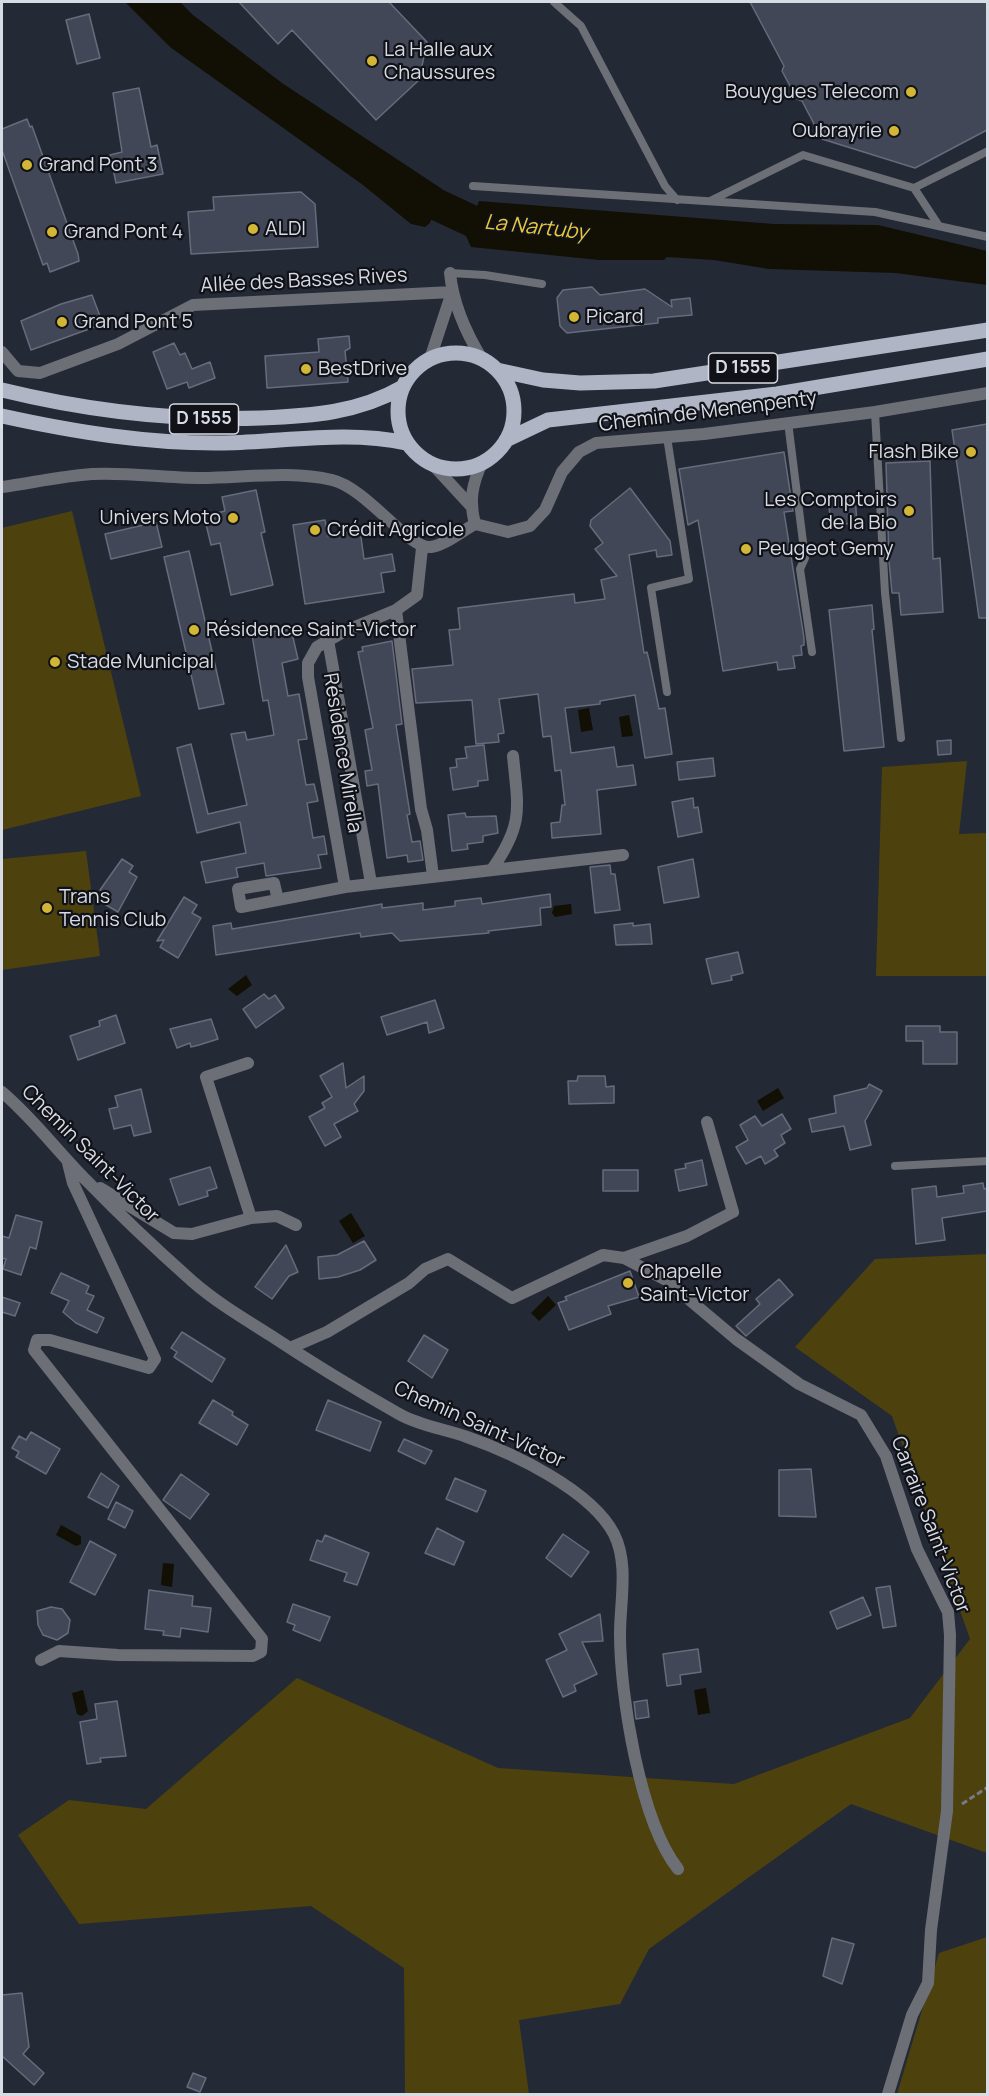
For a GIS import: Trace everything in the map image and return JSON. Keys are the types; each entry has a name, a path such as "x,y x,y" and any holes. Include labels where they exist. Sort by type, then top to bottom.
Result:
{"main road":[{"name":"D 1555","path":"497,370 543,380 580,384 654,381 987,330"},
{"path":"447,354 465,354 482,359 497,370 508,386 513,404 513,423 506,440 500,450 482,464 458,470 434,466 423,460 406,443 399,425 398,406 403,387 419,366 430,359 447,354"},
{"name":"D 1555","path":"506,440 548,420 777,394 987,359"},
{"name":"D 1555","path":"2,390 120,414 222,419 331,414 384,398 403,387"},
{"name":"D 1555","path":"2,416 117,437 164,441 221,443 367,437 406,443"}],"street":[{"path":"450,273 452,292 471,339 482,359"},
{"path":"430,359 452,292"},
{"name":"Allée des Basses Rives","path":"2,352 18,371 40,373 118,344 193,306 452,292"},
{"name":"Chemin de Menenpenty","path":"475,524 508,532 530,526 545,510 562,472 579,452 596,443 667,437 874,412 987,393"},
{"path":"2,488 92,474 198,478 298,476 333,480 364,497 391,520 408,539 422,548 434,547 475,524 470,505 475,479 482,464"},
{"path":"434,466 470,505"},
{"name":"Résidence Mirella","path":"345,887 308,677 308,663 311,654 328,639 396,610 417,595 422,548"},
{"path":"396,610 421,809 427,830 433,876"},
{"path":"328,639 371,883"},
{"path":"493,868 508,846 519,813 513,756"},
{"path":"278,900 371,883 623,855"},
{"path":"248,1063 206,1077 251,1218"},
{"name":"Chemin Saint-Victor","path":"2,1092 86,1180 193,1282 290,1348 408,1419 469,1437 526,1462 562,1482 586,1502 613,1533 622,1560 621,1675 637,1768 667,1856 678,1869"},
{"path":"624,1258 687,1236 733,1212 707,1122"},
{"path":"41,1660 59,1651 118,1655 253,1656 261,1652 262,1639 34,1350 37,1340 50,1340 149,1368 155,1359 73,1183 67,1159"},
{"path":"86,1180 174,1233 192,1234 251,1218 277,1216 296,1225"},
{"name":"Carraire Saint-Victor","path":"290,1348 327,1332 409,1283 425,1269 448,1258 512,1298 603,1255 624,1258 652,1270 769,1364 799,1384 861,1415 886,1456 914,1539 948,1612 950,1657 947,1811 931,1930 928,1983 912,2015 888,2094"}],"lane":[{"path":"554,2 581,26 663,181 676,200"},
{"path":"914,188 987,151"},
{"path":"708,201 802,155 914,188 939,226"},
{"path":"473,186 875,213 987,237"},
{"path":"450,273 485,275 542,284"},
{"path":"874,412 885,593 901,738"},
{"path":"788,422 805,558 800,569 812,652"},
{"path":"667,437 689,579 651,588 667,692"},
{"path":"895,1166 987,1161"}],"path":[{"path":"947,1811 967,1802 987,1787"}],"shaded area":[{"name":"Stade Municipal","path":"72,511 141,796 2,830 2,528"},
{"path":"967,761 959,834 987,833 987,976 876,976 882,767"},
{"name":"Trans Tennis Club","path":"86,851 100,956 2,970 2,859"},
{"path":"987,1254 987,1853 851,1804 649,1949 620,2004 519,2020 529,2094 405,2094 404,1968 311,1906 79,1924 18,1835 69,1800 146,1809 297,1678 498,1768 734,1784 910,1718 970,1639 892,1416 795,1347 875,1259"},
{"path":"987,1937 987,2094 897,2094 939,1953"}],"water":[{"path":"125,2 180,2 193,15 282,83 442,189 430,223 425,227 411,224 363,185 170,47"},
{"path":"479,201 774,224 878,225 987,251 987,285 896,273 769,269 714,260 667,257 664,260 599,260 471,247 466,236"},
{"path":"589,708 593,730 581,732 578,710"},
{"path":"629,715 633,736 622,737 619,717"},
{"path":"571,904 572,914 555,917 552,913 554,906"},
{"path":"246,975 252,985 237,996 228,989"},
{"path":"778,1088 784,1098 763,1111 757,1101"},
{"path":"351,1213 365,1236 353,1243 339,1221"},
{"path":"548,1296 556,1305 539,1321 531,1313"},
{"path":"61,1525 81,1536 81,1544 76,1546 56,1535"},
{"path":"163,1563 174,1564 172,1587 161,1585"},
{"path":"706,1688 710,1713 698,1715 694,1690"},
{"path":"83,1690 88,1711 82,1716 77,1714 72,1693"}],"building":[{"name":"La Halle aux Chaussures","path":"239,2 389,2 427,42 419,80 376,120 292,30 278,44"},
{"path":"750,2 987,2 987,130 915,168 822,139 802,101 797,99 782,71 784,66"},
{"path":"89,14 100,58 77,64 66,20"},
{"path":"139,88 151,147 157,145 163,174 116,183 110,155 122,152 113,93"},
{"path":"27,119 30,127 32,126 78,254 79,261 50,272 47,263 43,265 2,150 2,129"},
{"name":"ALDI","path":"301,192 315,204 318,247 191,254 188,212 214,210 213,197"},
{"path":"592,287 600,295 645,289 672,307 671,300 690,298 692,315 658,318 658,323 567,333 560,326 557,298 563,290"},
{"name":"Grand Pont 5","path":"92,295 103,324 31,350 21,321 61,304"},
{"name":"BestDrive","path":"349,336 350,348 345,351 348,382 267,388 265,356 319,352 318,339"},
{"path":"174,343 180,355 185,353 192,369 210,362 215,378 189,388 187,382 167,389 153,352"},
{"path":"987,424 987,618 979,618 952,430"},
{"name":"Peugeot Gemy","path":"784,452 793,511 784,512 804,638 804,645 801,646 802,655 793,656 795,668 778,670 777,662 723,671 698,520 688,525 679,469"},
{"name":"Les Comptoirs de la Bio","path":"930,461 933,559 940,558 943,612 901,615 899,593 892,593 886,463"},
{"path":"630,488 670,541 672,555 657,557 656,550 629,555 644,653 647,652 659,709 665,708 672,754 645,758 635,695 600,701 600,704 565,708 571,753 614,747 617,767 633,765 636,785 597,790 601,834 552,838 551,823 560,822 562,805 565,805 561,770 555,771 551,736 543,737 538,694 499,699 504,733 498,734 499,742 476,744 472,700 416,703 412,669 453,665 449,630 460,629 458,608 574,594 575,603 605,599 601,580 617,576 595,549 603,543 590,526 591,520"},
{"path":"256,490 265,532 261,533 273,585 231,595 220,543 211,545 204,516 225,511 222,497"},
{"path":"855,496 857,523 831,525 828,498"},
{"path":"325,520 328,536 360,530 364,559 392,554 395,571 381,573 384,592 305,604 293,525"},
{"path":"156,522 162,547 111,559 105,534"},
{"name":"Résidence Saint-Victor","path":"189,551 224,704 199,709 164,557"},
{"path":"872,605 874,629 872,630 884,747 844,751 829,610"},
{"path":"291,629 298,659 282,663 288,696 299,694 307,739 298,740 306,785 314,784 318,801 307,803 313,838 324,836 327,854 318,855 321,868 266,876 264,863 236,868 238,877 206,883 201,862 246,853 240,822 197,833 177,748 191,744 208,814 247,805 231,734 245,732 247,740 274,735 268,700 263,701 252,635"},
{"path":"392,641 402,724 396,725 410,814 407,815 412,842 420,841 423,860 408,862 407,855 387,858 378,784 367,786 365,771 372,770 365,730 373,728 358,652 363,651 362,647"},
{"path":"951,740 951,754 938,755 937,741"},
{"path":"484,745 488,780 478,781 478,786 453,790 450,768 457,767 456,759 467,758 465,747"},
{"path":"713,758 715,776 679,780 677,762"},
{"path":"693,798 694,808 698,807 702,832 678,837 672,802"},
{"path":"465,813 466,817 496,816 498,833 483,836 483,842 467,844 468,849 452,851 448,815"},
{"path":"122,859 133,866 129,872 137,877 118,912 101,902 105,894 100,890"},
{"path":"693,859 699,897 664,903 658,867"},
{"path":"610,865 611,874 615,874 620,910 595,913 590,867"},
{"path":"550,894 551,907 540,908 541,925 488,931 489,933 400,941 392,933 361,937 360,933 216,955 213,926 231,923 232,929 382,904 382,908 423,903 423,910 455,906 455,901 481,898 482,904"},
{"path":"184,897 197,905 192,913 201,918 178,958 160,947 164,940 157,941"},
{"path":"633,923 633,926 650,924 652,944 616,945 614,925"},
{"path":"738,952 743,973 731,976 732,980 712,984 706,959"},
{"path":"264,994 269,999 275,995 284,1008 256,1028 243,1009"},
{"path":"435,1000 444,1028 429,1033 427,1022 387,1035 381,1017"},
{"path":"116,1015 125,1043 78,1060 70,1036 100,1026 99,1021"},
{"path":"211,1019 218,1039 191,1047 190,1043 177,1048 170,1029"},
{"path":"906,1026 940,1026 940,1032 957,1032 957,1064 923,1064 923,1041 906,1041"},
{"path":"343,1063 346,1088 364,1076 364,1091 354,1104 358,1111 334,1124 341,1137 325,1146 309,1117 325,1108 322,1103 332,1097 320,1076"},
{"path":"578,1076 605,1076 606,1087 614,1086 614,1103 569,1104 568,1081 577,1081"},
{"path":"869,1084 882,1091 865,1121 871,1145 850,1150 844,1126 812,1132 809,1119 836,1113 834,1096 867,1088"},
{"path":"141,1089 151,1132 134,1136 131,1125 114,1129 109,1109 118,1107 115,1096"},
{"path":"782,1114 791,1129 781,1135 785,1143 774,1150 778,1156 765,1164 761,1156 746,1164 736,1147 748,1140 740,1125 755,1116 762,1126"},
{"path":"702,1160 707,1185 679,1191 675,1170 686,1168 685,1164"},
{"path":"210,1167 217,1188 207,1191 208,1196 179,1205 170,1179"},
{"path":"603,1170 638,1170 638,1191 603,1191"},
{"path":"983,1183 984,1189 987,1188 987,1211 942,1218 945,1240 916,1244 912,1189 936,1186 937,1197 964,1193 963,1186"},
{"path":"16,1215 42,1222 36,1249 30,1247 21,1275 3,1269 6,1259 2,1258 2,1236 9,1238"},
{"path":"364,1241 376,1260 360,1270 338,1277 319,1279 318,1257 337,1255"},
{"path":"286,1245 298,1272 289,1276 272,1299 255,1287"},
{"path":"630,1271 639,1297 608,1306 611,1314 569,1330 558,1303 567,1300 565,1297"},
{"path":"61,1273 89,1286 86,1293 94,1296 87,1310 104,1318 97,1333 76,1323 63,1312 69,1301 51,1293"},
{"path":"779,1279 793,1295 746,1336 736,1326 760,1304 756,1299"},
{"path":"2,1297 20,1303 15,1316 2,1312"},
{"path":"182,1332 225,1359 212,1382 174,1357 177,1352 171,1348"},
{"path":"424,1335 448,1350 432,1378 408,1361"},
{"path":"213,1400 233,1412 232,1415 248,1425 237,1445 199,1423"},
{"path":"328,1400 381,1422 370,1451 316,1430"},
{"path":"31,1432 60,1449 46,1474 16,1457 19,1452 12,1448 19,1436 26,1440"},
{"path":"404,1439 432,1451 425,1464 398,1451"},
{"path":"811,1469 816,1517 779,1516 779,1470"},
{"path":"101,1473 119,1486 108,1508 88,1497"},
{"path":"181,1474 209,1494 190,1519 163,1500"},
{"path":"455,1478 486,1491 477,1512 446,1499"},
{"path":"116,1502 133,1511 125,1528 108,1519"},
{"path":"437,1528 464,1542 454,1565 425,1553"},
{"path":"563,1534 589,1552 571,1577 546,1558"},
{"path":"325,1535 369,1553 357,1585 344,1581 347,1573 310,1560 317,1540 322,1542"},
{"path":"90,1541 116,1555 95,1595 70,1582"},
{"path":"890,1586 896,1626 883,1628 876,1588"},
{"path":"149,1590 193,1596 192,1606 211,1608 208,1632 181,1628 180,1637 163,1635 164,1631 145,1629"},
{"path":"863,1597 871,1615 837,1629 830,1612"},
{"path":"293,1604 330,1617 320,1641 293,1630 295,1625 287,1622"},
{"path":"51,1607 62,1609 70,1620 68,1633 57,1640 43,1635 38,1625 37,1611"},
{"path":"600,1614 603,1641 582,1642 597,1674 574,1685 576,1691 563,1697 546,1660 567,1650 559,1634"},
{"path":"698,1649 701,1672 680,1675 681,1684 667,1686 663,1654"},
{"path":"647,1700 649,1717 636,1719 634,1702"},
{"path":"117,1701 126,1756 100,1758 101,1762 87,1764 80,1722 97,1719 95,1704"},
{"path":"832,1938 854,1944 842,1984 823,1976"},
{"path":"22,1993 29,2047 23,2054 44,2073 34,2085 2,2056 2,1995"},
{"path":"193,2073 206,2078 200,2092 187,2087"}],"waterway":[{"name":"La Nartuby","path":"399,187 474,222 512,226"}],"place":[{"name":"La Halle aux Chaussures","path":"372,61"},
{"name":"Bouygues Telecom","path":"911,92"},
{"name":"Oubrayrie","path":"894,131"},
{"name":"Grand Pont 3","path":"27,165"},
{"name":"ALDI","path":"253,229"},
{"name":"Grand Pont 4","path":"52,232"},
{"name":"Picard","path":"574,317"},
{"name":"Grand Pont 5","path":"62,322"},
{"name":"BestDrive","path":"306,369"},
{"name":"Flash Bike","path":"971,452"},
{"name":"Les Comptoirs de la Bio","path":"909,511"},
{"name":"Univers Moto","path":"233,518"},
{"name":"Crédit Agricole","path":"315,530"},
{"name":"Peugeot Gemy","path":"746,549"},
{"name":"Résidence Saint-Victor","path":"194,630"},
{"name":"Stade Municipal","path":"55,662"},
{"name":"Trans Tennis Club","path":"47,908"},
{"name":"Chapelle Saint-Victor","path":"628,1283"}]}
